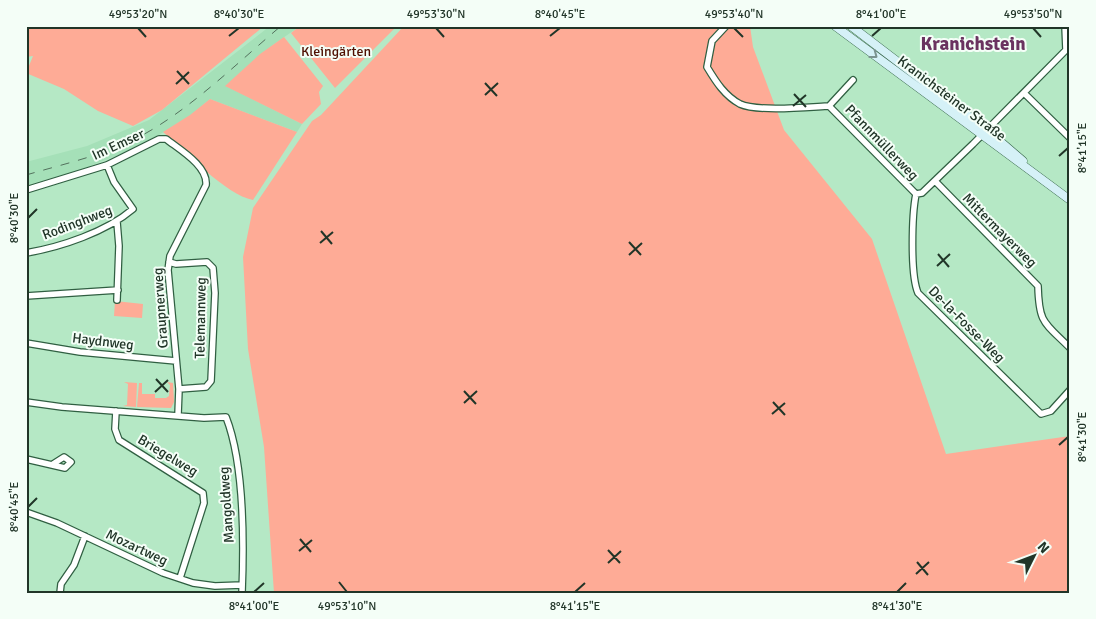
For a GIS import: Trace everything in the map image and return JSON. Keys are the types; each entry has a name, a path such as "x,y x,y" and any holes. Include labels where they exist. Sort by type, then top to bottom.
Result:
{"main road":[{"name":"Kranichsteiner Straße","path":"835,26 984,133"},
{"name":"Kranichsteiner Straße","path":"851,26 1070,200"}],"street":[{"name":"Pfannmüllerweg","path":"726,26 712,41 707,67 727,95 741,104 755,107 830,106 916,194"},
{"path":"916,194 922,193 935,181 1068,51 1065,26"},
{"name":"Pfannmüllerweg","path":"830,106 854,80"},
{"path":"1024,93 1070,138"},
{"name":"Im Emser","path":"26,190 107,164 159,139 166,139 202,170 206,177"},
{"name":"Rodinghweg","path":"26,253 80,238 117,222 133,209 114,182 107,164"},
{"name":"Graupnerweg","path":"178,415 179,389 169,262 206,185 206,177"},
{"name":"Mittermayerweg","path":"935,181 1038,286 1039,314 1042,321 1070,348"},
{"name":"De-la-Fosse-Weg","path":"916,194 914,206 914,273 918,293 1041,414 1051,411 1070,390"},
{"path":"117,222 119,246 117,300"},
{"name":"Telemannweg","path":"169,262 176,264 207,262 214,268 211,381 206,387 179,389"},
{"path":"26,296 118,290"},
{"name":"Haydnweg","path":"26,343 80,352 176,362"},
{"path":"26,402 44,406 178,415"},
{"name":"Briegelweg","path":"116,411 115,429 119,440 203,493 204,503 180,578"},
{"name":"Mangoldweg","path":"178,415 204,418 226,417 230,429 240,500 242,593"},
{"path":"26,459 53,464"},
{"name":"Mozartweg","path":"26,512 85,536 154,569 180,578 215,586 242,585"},
{"path":"60,593 61,584 74,565 85,536"}],"shaded area":[{"path":"270,26 300,26 273,45 226,86 302,124 297,132 210,99 190,116 139,147 77,171 26,185 26,162 87,146 149,120"}],"green space":[{"path":"26,26 264,26 162,110 133,126 98,111 64,89 26,73 33,56 26,57"},
{"name":"Kleingärten","path":"300,26 397,26 335,88 291,33"},
{"path":"404,26 750,26 753,47 784,130 872,239 946,454 1070,436 1070,593 274,593 264,447 248,349 243,257 253,208 312,121 321,115"},
{"path":"284,37 323,86 319,92 321,104 302,124 225,86 260,54"},
{"path":"210,99 297,132 253,200 242,196 218,181 163,132 190,115"},
{"path":"115,301 143,304 142,318 114,316"},
{"path":"124,382 137,383 136,407 123,406 127,405 128,384"},
{"path":"167,382 173,383 174,402 171,408 137,407 139,383 142,383 142,394 155,394 155,398 166,398 169,396 170,385"}],"railway":[{"path":"26,175 112,149 158,126 195,100 281,26"}],"district":[{"name":"Kranichstein","path":"973,43"}]}
